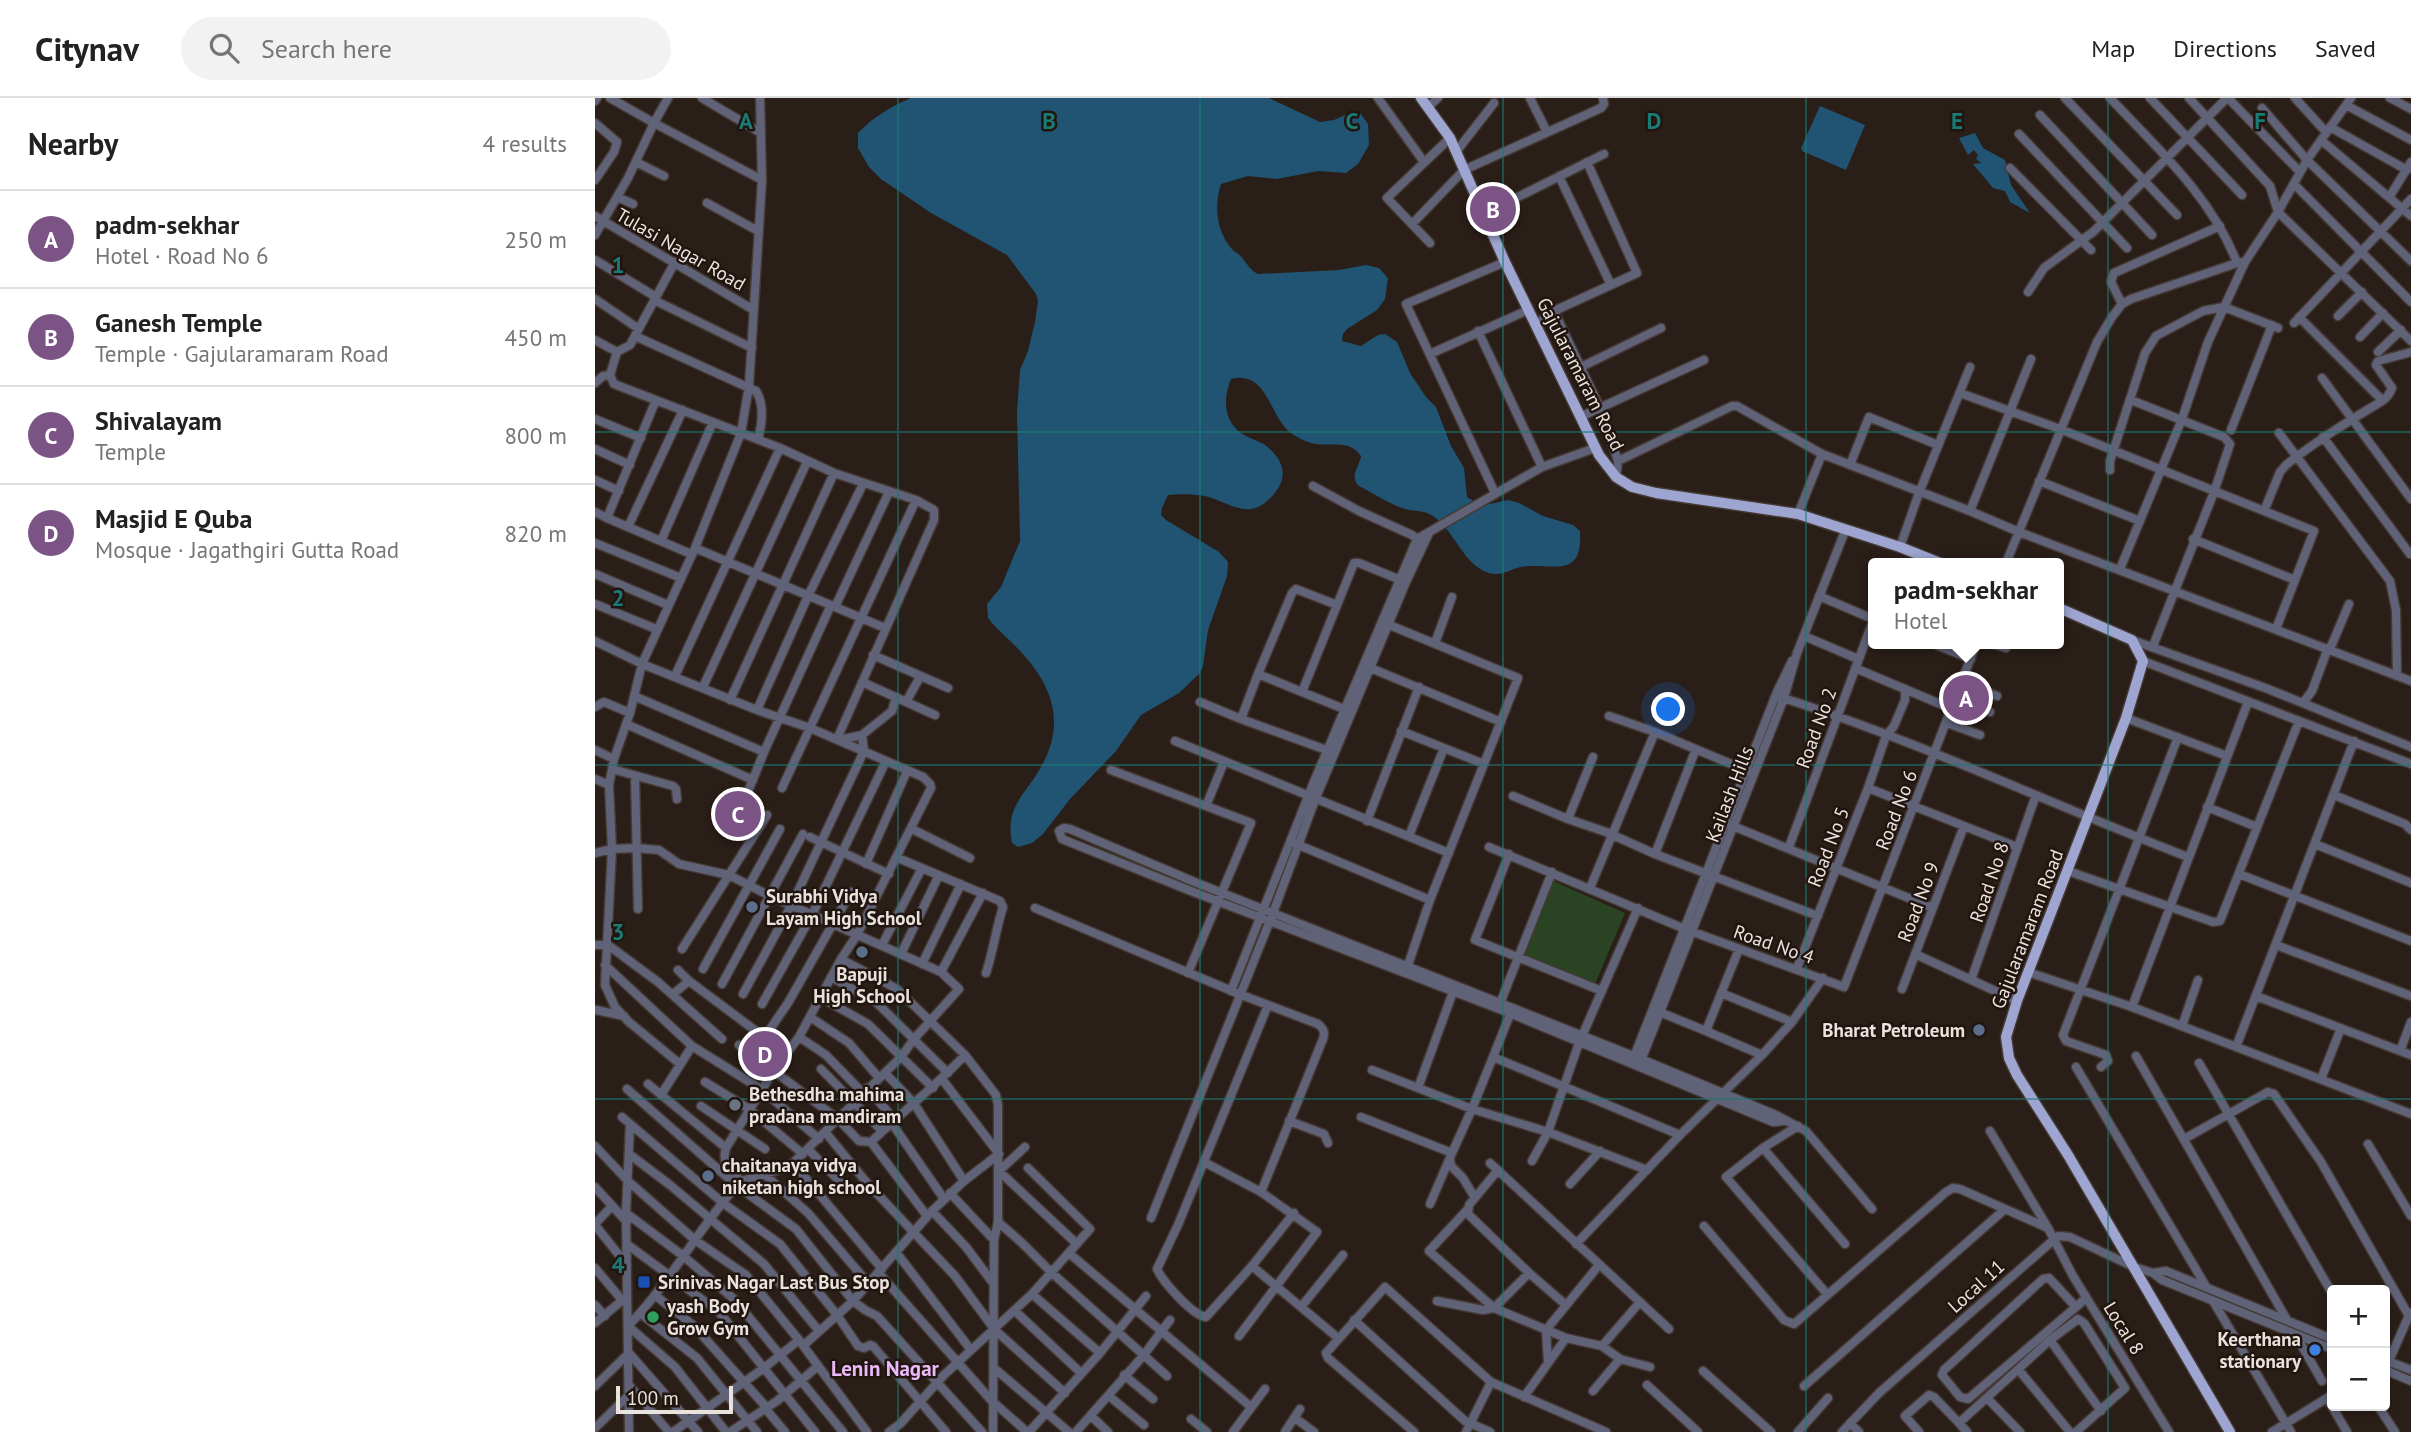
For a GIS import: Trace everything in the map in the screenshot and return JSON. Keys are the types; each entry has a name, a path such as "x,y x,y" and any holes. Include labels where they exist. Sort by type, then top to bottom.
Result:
{"main road":[{"name":"Gajularamaram Road","path":"1425,102 1450,138 1505,262 1595,448 1616,477 1632,487 1655,493 1798,514 1928,558"},
{"path":"2064,610 2132,640 2143,661"},
{"name":"Gajularamaram Road","path":"2143,661 2126,718 2017,1001 2006,1037 2009,1058 2017,1075 2068,1155 2230,1432"}],"street":[{"path":"610,98 762,180"},
{"path":"595,235 636,162 667,98"},
{"path":"702,98 761,133"},
{"path":"680,1065 615,1007 605,985 612,849 609,785 642,664 693,551 741,433 749,387 762,180 760,98"},
{"path":"1378,98 1424,162"},
{"path":"1425,102 1438,98"},
{"path":"1529,98 1547,132"},
{"path":"1412,224 1464,170 1601,108 1604,98"},
{"path":"2065,98 2177,215"},
{"path":"2110,98 2166,157 2201,199 2241,262"},
{"path":"2150,98 2242,195"},
{"path":"2189,98 2270,186 2278,212 2411,341"},
{"path":"2028,292 2043,268 2082,241 2228,98 2300,172"},
{"path":"2295,98 2326,133 2411,216"},
{"path":"2390,98 2411,110"},
{"path":"1456,152 1494,100"},
{"path":"2120,569 2182,418 2208,342 2241,262 2278,212 2307,160 2349,101 2411,140"},
{"path":"2262,108 2307,160 2411,261"},
{"path":"2040,115 2152,235"},
{"path":"595,122 614,138 617,146 595,180"},
{"path":"2326,133 2409,166 2390,196"},
{"path":"2019,134 2127,248"},
{"path":"1430,243 1387,198 1450,138"},
{"path":"1494,237 1509,202 1604,154"},
{"path":"636,162 664,176"},
{"path":"1535,324 1554,311 1637,273 1587,162"},
{"path":"2011,168 2091,250"},
{"path":"1559,176 1611,285"},
{"path":"2294,184 2411,302"},
{"path":"617,197 633,204"},
{"path":"2382,400 2297,320 2340,271 2411,199"},
{"path":"707,203 758,231"},
{"name":"Tulasi Nagar Road","path":"595,216 753,309"},
{"path":"2122,304 2111,282 2114,273 2220,226"},
{"path":"595,260 655,299 752,348"},
{"path":"675,262 630,345 617,352 610,375 614,384 781,448 834,473 916,500 934,510 934,520 838,740"},
{"path":"1495,493 1406,304 1505,262"},
{"path":"2009,558 2097,342 2122,304 2241,262"},
{"path":"2338,316 2362,292"},
{"path":"595,299 637,332 759,394 762,422 758,439"},
{"path":"2110,470 2109,461 2145,353 2156,336 2203,312 2224,307 2275,327 2231,430"},
{"path":"1430,354 1528,310"},
{"path":"1554,311 1600,408 1618,461 1616,477"},
{"path":"2360,337 2383,313"},
{"path":"1581,367 1661,328"},
{"path":"2378,352 2401,330"},
{"path":"1478,331 1542,467"},
{"path":"595,340 617,352"},
{"path":"2265,511 2280,472 2323,437 2382,400 2392,388 2376,362 2396,354 2411,352"},
{"path":"1970,511 2031,359"},
{"path":"1580,417 1704,360"},
{"path":"1900,547 1970,367"},
{"path":"595,383 603,376 610,375"},
{"path":"2322,378 2411,499"},
{"path":"1960,393 2060,429 2314,531 2276,629"},
{"path":"607,518 656,400"},
{"path":"2131,400 2182,418 2228,441 2229,448 2153,646"},
{"path":"1618,461 1732,406 1745,410 1822,454 2411,681"},
{"path":"628,527 683,410"},
{"path":"1850,465 1868,417 1938,444"},
{"path":"595,419 641,438"},
{"path":"661,541 713,422"},
{"path":"2279,432 2390,581 2396,610 2397,676"},
{"path":"2323,437 2410,554"},
{"path":"675,676 781,448"},
{"path":"1151,1218 1235,993 1261,913 1294,843 1367,666 1380,622 1403,581 1420,542 1439,526 1542,467 1595,448"},
{"path":"595,449 630,465"},
{"path":"1798,514 1822,454"},
{"path":"703,688 754,572 807,462"},
{"path":"730,700 834,473"},
{"path":"595,480 619,491"},
{"path":"2402,487 2411,480"},
{"path":"2039,481 2140,521"},
{"path":"757,710 808,596 863,484"},
{"path":"1313,486 1420,542"},
{"path":"749,789 780,717 889,492"},
{"path":"782,788 916,500"},
{"path":"595,512 661,541 728,562 782,583 885,628"},
{"name":"Kailash Hills","path":"1636,1062 1846,531"},
{"path":"2193,539 2295,580"},
{"path":"595,543 681,578"},
{"path":"1301,692 1354,563 1403,581"},
{"path":"595,575 668,605"},
{"path":"1367,666 1390,625 1403,581"},
{"path":"1241,719 1292,593 1296,589 1336,605"},
{"path":"1819,596 1868,618"},
{"path":"1435,643 1452,597"},
{"path":"595,604 656,629"},
{"path":"2302,703 2312,691 2349,604"},
{"path":"1380,622 1518,678 1430,900 1406,970"},
{"name":"Road No 2","path":"1789,847 1868,634"},
{"path":"1804,636 1905,689 1952,709"},
{"path":"2132,640 2411,747"},
{"path":"596,644 730,700 865,751 927,780 931,788 898,858 799,1037 761,1089 726,1147 723,1156 725,1164 738,1183"},
{"path":"1946,649 1971,659"},
{"name":"Road No 6","path":"1844,987 1952,709 1959,701 1974,649"},
{"path":"873,655 948,688"},
{"path":"2143,661 2411,764"},
{"path":"1367,666 1501,722"},
{"path":"1258,674 1349,710"},
{"path":"906,702 920,677"},
{"path":"862,682 935,715"},
{"path":"1965,684 1997,696"},
{"path":"1367,821 1419,687"},
{"name":"Road No 5","path":"1797,968 1886,736 1905,700 1905,689"},
{"path":"634,696 764,752"},
{"path":"838,740 862,735 892,711 896,697"},
{"path":"1779,697 1838,717 2188,857"},
{"path":"1959,701 1990,712"},
{"path":"595,706 604,702 630,713"},
{"path":"1200,702 1331,752"},
{"path":"2131,1007 2248,702"},
{"path":"1609,716 1655,732 1750,772"},
{"path":"2126,718 2227,756"},
{"path":"2068,872 2217,922 2222,917 2299,721"},
{"path":"1947,723 1980,735"},
{"path":"626,724 753,780"},
{"path":"1401,731 1484,764"},
{"path":"1590,888 1655,732"},
{"path":"744,993 792,906 865,751 862,735"},
{"path":"2101,1068 2108,1061 2108,1056 2064,1038 2178,737"},
{"path":"1175,741 1449,853"},
{"path":"2237,1047 2354,741"},
{"path":"1409,836 1444,748"},
{"path":"595,750 614,759"},
{"path":"1655,854 1696,750"},
{"path":"1568,819 1593,757"},
{"path":"762,1003 812,915 886,761"},
{"path":"1206,806 1224,762"},
{"path":"612,769 673,786 677,799"},
{"path":"1111,770 1251,823 1188,973"},
{"path":"866,864 907,771"},
{"path":"635,776 638,909"},
{"path":"595,779 609,785"},
{"path":"1868,788 2017,848"},
{"name":"Road No 8","path":"1971,980 2036,795"},
{"path":"2334,795 2405,824 2411,830"},
{"path":"1513,796 1818,916"},
{"path":"2207,807 2257,827"},
{"path":"682,949 767,815"},
{"path":"1730,824 1933,908"},
{"name":"Road No 9","path":"1902,989 1964,826"},
{"path":"703,969 780,829"},
{"path":"912,829 970,858"},
{"path":"1219,897 1070,829 1059,831 1062,839 1261,913 1720,1096 1776,1115 1806,1131 1872,1209"},
{"path":"722,984 770,896 807,836 889,874"},
{"path":"1294,843 1430,900"},
{"path":"1235,993 1271,917 1294,843"},
{"path":"2315,844 2411,883"},
{"name":"Road No 4","path":"1489,847 1689,931 1844,987"},
{"path":"595,853 612,849 656,849 679,864 729,875 941,972 959,989 901,1057 793,1163 738,1183 682,1255 656,1296 628,1326"},
{"path":"1509,854 1475,940 1602,991"},
{"path":"898,858 1000,901 1003,907 986,973"},
{"path":"883,945 922,868"},
{"path":"1499,1006 1552,872"},
{"path":"2239,874 2411,941"},
{"path":"901,954 939,875"},
{"path":"922,964 961,884"},
{"path":"753,1054 788,1003 851,892"},
{"path":"941,972 983,893"},
{"path":"1035,908 1235,993 1318,1024 1324,1032 1261,1192"},
{"path":"1532,1161 1548,1132 1580,1039 1637,908"},
{"path":"595,945 608,945 673,994 722,1039"},
{"path":"2276,945 2411,996"},
{"path":"1706,1031 1739,949"},
{"path":"1915,954 2017,1001"},
{"path":"841,959 897,989 965,1055 996,1095 999,1171 998,1222 993,1240 993,1432"},
{"path":"605,965 692,1046 761,1089 822,1136 955,1276 995,1330 1065,1393"},
{"path":"678,970 764,1037"},
{"path":"2028,972 2081,988 2411,1114"},
{"path":"831,977 876,1002 914,1039 945,1076 999,1154"},
{"path":"1576,1244 1762,1055 1792,1022 1823,978"},
{"path":"2182,1026 2198,980"},
{"path":"673,994 689,981"},
{"path":"1418,1088 1454,989"},
{"path":"1721,993 1792,1022"},
{"path":"2256,996 2411,1055"},
{"path":"820,997 868,1024 933,1088"},
{"path":"1268,1005 1178,1225 1158,1264 1159,1273 1197,1315 1206,1317 1252,1266 1294,1213"},
{"path":"596,1010 624,1016"},
{"path":"1430,1204 1511,1011"},
{"path":"1657,1011 1762,1055"},
{"path":"810,1017 849,1043 913,1102 964,1181"},
{"path":"2400,1051 2411,1022"},
{"path":"2321,1079 2341,1028"},
{"path":"799,1037 826,1055 865,1090 893,1121 947,1196 993,1240"},
{"path":"739,1045 838,1119 859,1141 871,1142 929,1213 966,1247 993,1284"},
{"path":"661,1095 692,1046"},
{"path":"871,1142 913,1102 933,1088 965,1055"},
{"path":"2136,1056 2287,1320"},
{"path":"1493,1057 1681,1135"},
{"path":"2199,1063 2327,1285"},
{"path":"2076,1067 2207,1288"},
{"path":"821,1069 882,1131"},
{"path":"1372,1070 1472,1109 1548,1132 1647,1170"},
{"path":"705,1082 749,1109 805,1152 847,1189"},
{"path":"648,1084 726,1147"},
{"path":"627,1088 793,1226 853,1301 877,1316 982,1432"},
{"path":"2184,1139 2268,1092 2277,1097 2321,1161 2410,1313 2390,1356"},
{"path":"701,1106 765,1149"},
{"path":"622,1117 723,1203 780,1244 859,1346 873,1346 946,1432"},
{"path":"1361,1117 1451,1156"},
{"path":"1289,1121 1324,1134 1328,1143"},
{"path":"630,1124 628,1245 624,1298 628,1326 631,1430"},
{"path":"1798,1126 1763,1148 1726,1177 1827,1294"},
{"name":"Local 8","path":"1990,1131 2169,1432"},
{"path":"2368,1144 2411,1216"},
{"path":"595,1146 628,1181 695,1240 746,1275 801,1342 867,1432"},
{"path":"999,1171 1025,1147"},
{"path":"1763,1148 1845,1244"},
{"path":"1570,1184 1601,1151"},
{"path":"629,1154 764,1264 819,1331"},
{"path":"629,1385 671,1432 689,1421 779,1355 819,1331 853,1301 929,1213 999,1154"},
{"path":"1451,1156 1451,1166 1463,1178 1475,1198"},
{"path":"1203,1162 1261,1192 1317,1232 1239,1336"},
{"path":"793,1163 958,1363 992,1401 1028,1432 1100,1353 1146,1296"},
{"path":"1490,1163 1669,1329"},
{"path":"889,1432 900,1424 919,1401 971,1350 1033,1294 1090,1229 1028,1168"},
{"path":"1498,1170 1467,1210 1429,1251 1495,1308 1566,1338 1602,1346 1620,1359 1650,1367"},
{"path":"999,1171 1077,1244"},
{"path":"764,1174 808,1213 868,1283"},
{"path":"595,1187 612,1206 682,1255 735,1300 843,1432"},
{"path":"1704,1226 1789,1324 1794,1324 1953,1188 2048,1228"},
{"path":"612,1206 595,1225 627,1265"},
{"path":"1804,1386 2005,1209"},
{"path":"1467,1210 1470,1218 1566,1305"},
{"path":"998,1222 1167,1376"},
{"path":"2053,1239 2058,1236 2070,1237 2153,1273 2162,1280 2330,1348"},
{"name":"Local 11","path":"1842,1432 1879,1393 2053,1239"},
{"path":"628,1245 719,1312 815,1432"},
{"path":"896,1252 971,1350"},
{"path":"1070,1254 1251,1408"},
{"path":"1301,1307 1343,1255"},
{"path":"1548,1362 1546,1330 1599,1265"},
{"path":"1252,1266 1338,1338"},
{"path":"595,1268 624,1298"},
{"path":"2153,1273 2166,1271 2327,1337"},
{"path":"1437,1301 1483,1310 1495,1308 1529,1273"},
{"path":"2076,1307 2049,1279 2043,1279 1944,1370 1942,1375 1960,1396 1968,1399 2087,1298"},
{"path":"1414,1432 1328,1358 1326,1353 1385,1287 1491,1382 1606,1432"},
{"path":"1033,1294 1100,1353"},
{"path":"656,1296 694,1326 745,1381 785,1432"},
{"path":"595,1323 624,1298"},
{"path":"2228,1307 2232,1298"},
{"path":"2213,1301 2291,1432"},
{"path":"1602,1346 1640,1302"},
{"path":"595,1305 604,1316"},
{"path":"1015,1311 1081,1373"},
{"path":"641,1313 697,1358 757,1432"},
{"path":"1959,1423 1987,1398 2018,1369 2050,1340 2078,1319 2084,1323 2124,1385 2122,1393 2077,1431 2018,1369"},
{"path":"1076,1432 1143,1356 1170,1320"},
{"path":"1354,1320 1469,1423 1490,1432"},
{"path":"628,1326 675,1367 728,1432 766,1408 818,1366"},
{"path":"2310,1340 2314,1331"},
{"path":"2295,1334 2322,1381"},
{"path":"1524,1397 1566,1338"},
{"path":"2050,1340 2101,1411"},
{"path":"595,1386 629,1353"},
{"path":"629,1353 698,1432"},
{"path":"1593,1391 1620,1359"},
{"path":"2390,1366 2411,1370"},
{"path":"994,1368 1069,1432"},
{"path":"2390,1368 2411,1381"},
{"path":"1703,1371 1771,1432"},
{"path":"1124,1375 1153,1399"},
{"path":"1466,1432 1491,1382"},
{"path":"1647,1385 1698,1432"},
{"path":"1233,1432 1265,1389"},
{"path":"595,1428 629,1395"},
{"path":"1919,1432 1905,1416 1929,1395 1967,1432"},
{"path":"1109,1396 1144,1425"},
{"path":"1798,1432 1828,1398"},
{"path":"1987,1398 2019,1432"},
{"path":"2272,1432 2327,1398"},
{"path":"1285,1432 1300,1409"},
{"path":"2337,1411 2347,1432"},
{"path":"2381,1411 2395,1432"},
{"path":"1091,1416 1108,1432"},
{"path":"1294,1418 1314,1432"},
{"path":"1191,1419 1207,1432"},
{"path":"1850,1423 1859,1432"},
{"path":"900,1424 907,1432"}],"green space":[{"path":"1551,880 1625,913 1595,984 1522,956"}],"water":[{"path":"911,98 1269,98 1320,122 1334,120 1354,111 1360,113 1368,124 1369,145 1358,164 1346,173 1318,171 1277,179 1248,176 1221,184 1217,209 1222,233 1231,248 1258,274 1339,270 1366,265 1379,268 1388,278 1385,299 1377,310 1347,329 1342,341 1361,346 1378,335 1385,334 1397,342 1410,373 1436,407 1451,446 1464,468 1467,497 1481,506 1508,500 1543,516 1573,525 1580,531 1580,547 1576,557 1563,566 1521,567 1498,574 1480,569 1433,516 1397,506 1359,486 1355,475 1361,456 1356,450 1344,445 1311,443 1298,437 1284,426 1267,397 1253,381 1231,379 1226,408 1231,422 1241,433 1273,452 1282,466 1283,474 1279,488 1273,495 1266,502 1251,509 1243,509 1205,496 1182,494 1168,495 1162,508 1161,515 1166,520 1219,552 1228,562 1227,576 1208,630 1200,673 1179,693 1141,715 1116,751 1070,799 1043,834 1032,843 1018,847 1012,843 1013,811 1049,749 1054,717 1051,701 1036,670 988,618 987,604 1001,587 1020,541 1017,413 1020,370 1028,351 1038,301 1036,294 1007,255 931,213 881,179 869,167 858,148 858,133 882,113"},
{"path":"1820,106 1865,125 1846,170 1802,151"},
{"path":"1975,133 1983,148 2005,160 2011,185 2030,213 2010,202 2005,191 1993,188 1973,164 1981,163 1976,159 1978,155 1974,150 1968,155 1959,138"}],"place":[{"name":"Ganesh Temple","path":"1493,209"},
{"name":"padm-sekhar","path":"1966,698"},
{"name":"Shivalayam","path":"738,814"},
{"name":"Surabhi Vidya Layam High School","path":"752,907"},
{"name":"Bapuji High School","path":"862,952"},
{"name":"Bharat Petroleum","path":"1979,1030"},
{"name":"Masjid E Quba","path":"765,1054"},
{"name":"Bethesdha mahima pradana mandiram","path":"735,1105"},
{"name":"chaitanaya vidya niketan high school","path":"708,1176"},
{"name":"Srinivas Nagar Last Bus Stop","path":"644,1282"},
{"name":"yash Body Grow Gym","path":"653,1317"},
{"name":"Keerthana stationary","path":"2315,1350"}],"district":[{"name":"Lenin Nagar","path":"885,1369"}]}
